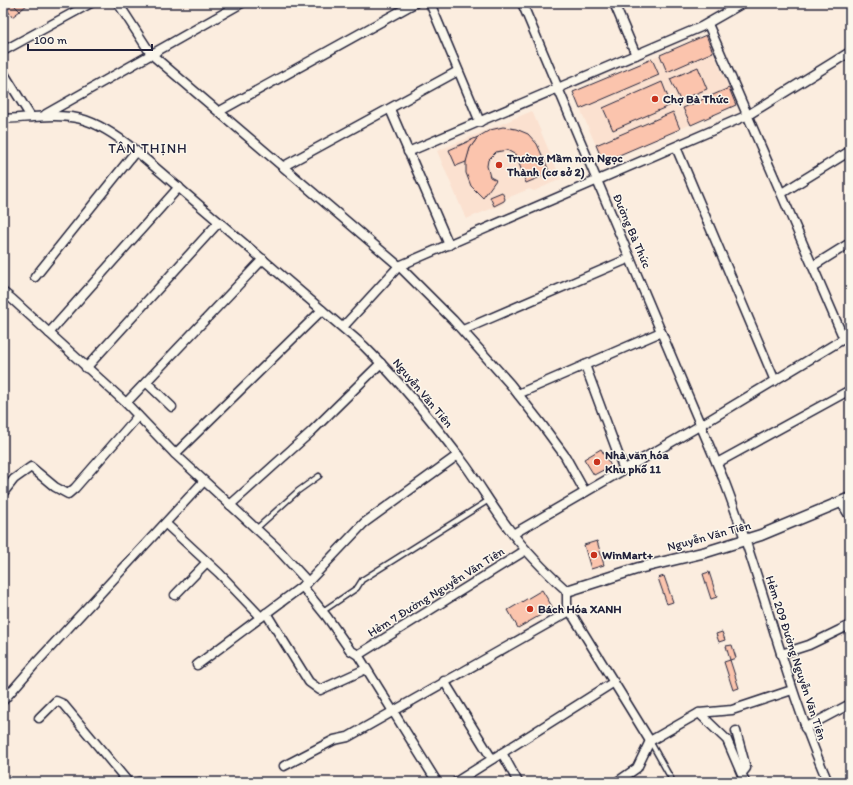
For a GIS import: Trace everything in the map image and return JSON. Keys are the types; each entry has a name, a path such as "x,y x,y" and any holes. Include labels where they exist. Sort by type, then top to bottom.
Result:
{"street":[{"path":"3,51 90,3"},
{"path":"118,3 151,54 220,111 399,266 463,330 518,394 558,446 585,492"},
{"path":"43,115 242,3"},
{"path":"220,111 415,3"},
{"path":"430,3 480,122"},
{"name":"Đường Bà Thức","path":"522,3 716,463"},
{"path":"614,3 636,55"},
{"path":"408,152 708,24 743,3"},
{"path":"513,534 701,425 847,337 813,266 708,24"},
{"path":"343,327 399,266 748,115 850,52"},
{"path":"284,166 458,71"},
{"path":"3,72 31,117"},
{"path":"390,109 449,245"},
{"name":"Nguyễn Văn Tiên","path":"3,119 43,115 71,116 85,119 105,128 136,151 343,327 381,363 410,395 458,455 513,534 526,550 567,591 639,568 746,540 790,524 846,500"},
{"path":"676,147 775,381"},
{"path":"35,277 136,151"},
{"path":"782,194 850,151"},
{"path":"49,333 179,187"},
{"path":"86,368 219,222"},
{"path":"813,266 850,243"},
{"path":"463,330 630,258"},
{"path":"126,403 263,259"},
{"path":"3,292 126,403 175,454 276,547 305,584 350,650 358,655 392,712 437,782"},
{"path":"175,454 322,310"},
{"path":"518,394 661,332"},
{"path":"230,505 312,432 381,363"},
{"path":"584,365 624,470"},
{"path":"146,382 172,407"},
{"path":"716,463 850,390"},
{"path":"3,493 14,479 31,467 55,487 68,494 75,488 138,416"},
{"path":"197,665 305,584 364,523 458,455"},
{"name":"Hẻm 209 Đường Nguyễn Văn Tiên","path":"716,463 746,540 805,728 828,782"},
{"path":"3,701 36,662 166,524 204,481"},
{"path":"846,500 850,517"},
{"path":"166,524 264,615 309,682 320,690 366,668"},
{"name":"Hẻm 7 Đường Nguyễn Văn Tiên","path":"358,655 526,550"},
{"path":"175,595 207,562"},
{"path":"567,591 567,605 570,611 650,741"},
{"path":"284,766 334,740 348,737 444,681 570,611"},
{"path":"781,654 809,645 850,625"},
{"path":"444,681 492,759"},
{"path":"456,782 614,682"},
{"path":"617,782 637,768 650,741 699,713 732,710 792,690"},
{"path":"38,718 56,701 63,704 128,782"},
{"path":"805,728 850,704"},
{"path":"699,713 727,740 745,782"},
{"path":"736,731 746,768 742,773"},
{"path":"502,752 518,782"},
{"path":"138,782 197,782"}],"lane":[{"path":"256,529 298,492 319,476"},
{"path":"323,611 357,588 362,580 489,500"},
{"path":"650,741 673,782"}],"shaded area":[{"name":"Chợ Bà Thức","path":"706,35 736,105 603,162 573,92"},
{"name":"Trường Mầm non Ngọc Thành (cơ sở 2)","path":"532,111 561,179 534,191 529,189 505,199 503,204 466,219 437,151"}],"building":[{"path":"3,3 12,3 20,11 12,17"},
{"path":"12,3 29,3 20,11"},
{"path":"706,35 713,52 667,72 660,55"},
{"path":"652,59 659,75 580,109 573,92"},
{"path":"698,67 707,89 680,100 670,79"},
{"path":"662,82 671,105 613,130 603,108"},
{"path":"729,88 736,105 691,125 683,108"},
{"path":"673,112 680,129 603,162 596,145"},
{"path":"503,127 516,129 528,134 537,144 550,173 526,183 516,155 507,150 496,152 488,160 487,166 490,177 496,180 483,198 471,186 466,173 466,160 470,148 478,137 490,130"},
{"path":"478,137 470,148 466,162 456,166 449,150"},
{"path":"502,192 505,199 504,201 494,206 490,197"},
{"name":"Nhà văn hóa Khu phố 11","path":"601,449 611,466 594,475 584,459"},
{"name":"WinMart+","path":"597,541 604,565 591,569 584,545"},
{"path":"709,572 717,597 711,599 703,574"},
{"path":"664,576 673,602 667,604 658,578"},
{"name":"Bách Hóa XANH","path":"542,590 553,608 518,628 508,610"},
{"path":"722,632 725,640 719,642 716,634"},
{"path":"732,645 736,658 730,660 726,646"},
{"path":"730,660 739,688 733,690 724,662"}],"place":[{"name":"Chợ Bà Thức","path":"655,99"},
{"name":"Trường Mầm non Ngọc Thành (cơ sở 2)","path":"499,165"},
{"name":"Nhà văn hóa Khu phố 11","path":"597,462"},
{"name":"WinMart+","path":"594,555"},
{"name":"Bách Hóa XANH","path":"530,609"}],"district":[{"name":"TÂN THỊNH","path":"148,148"}]}
